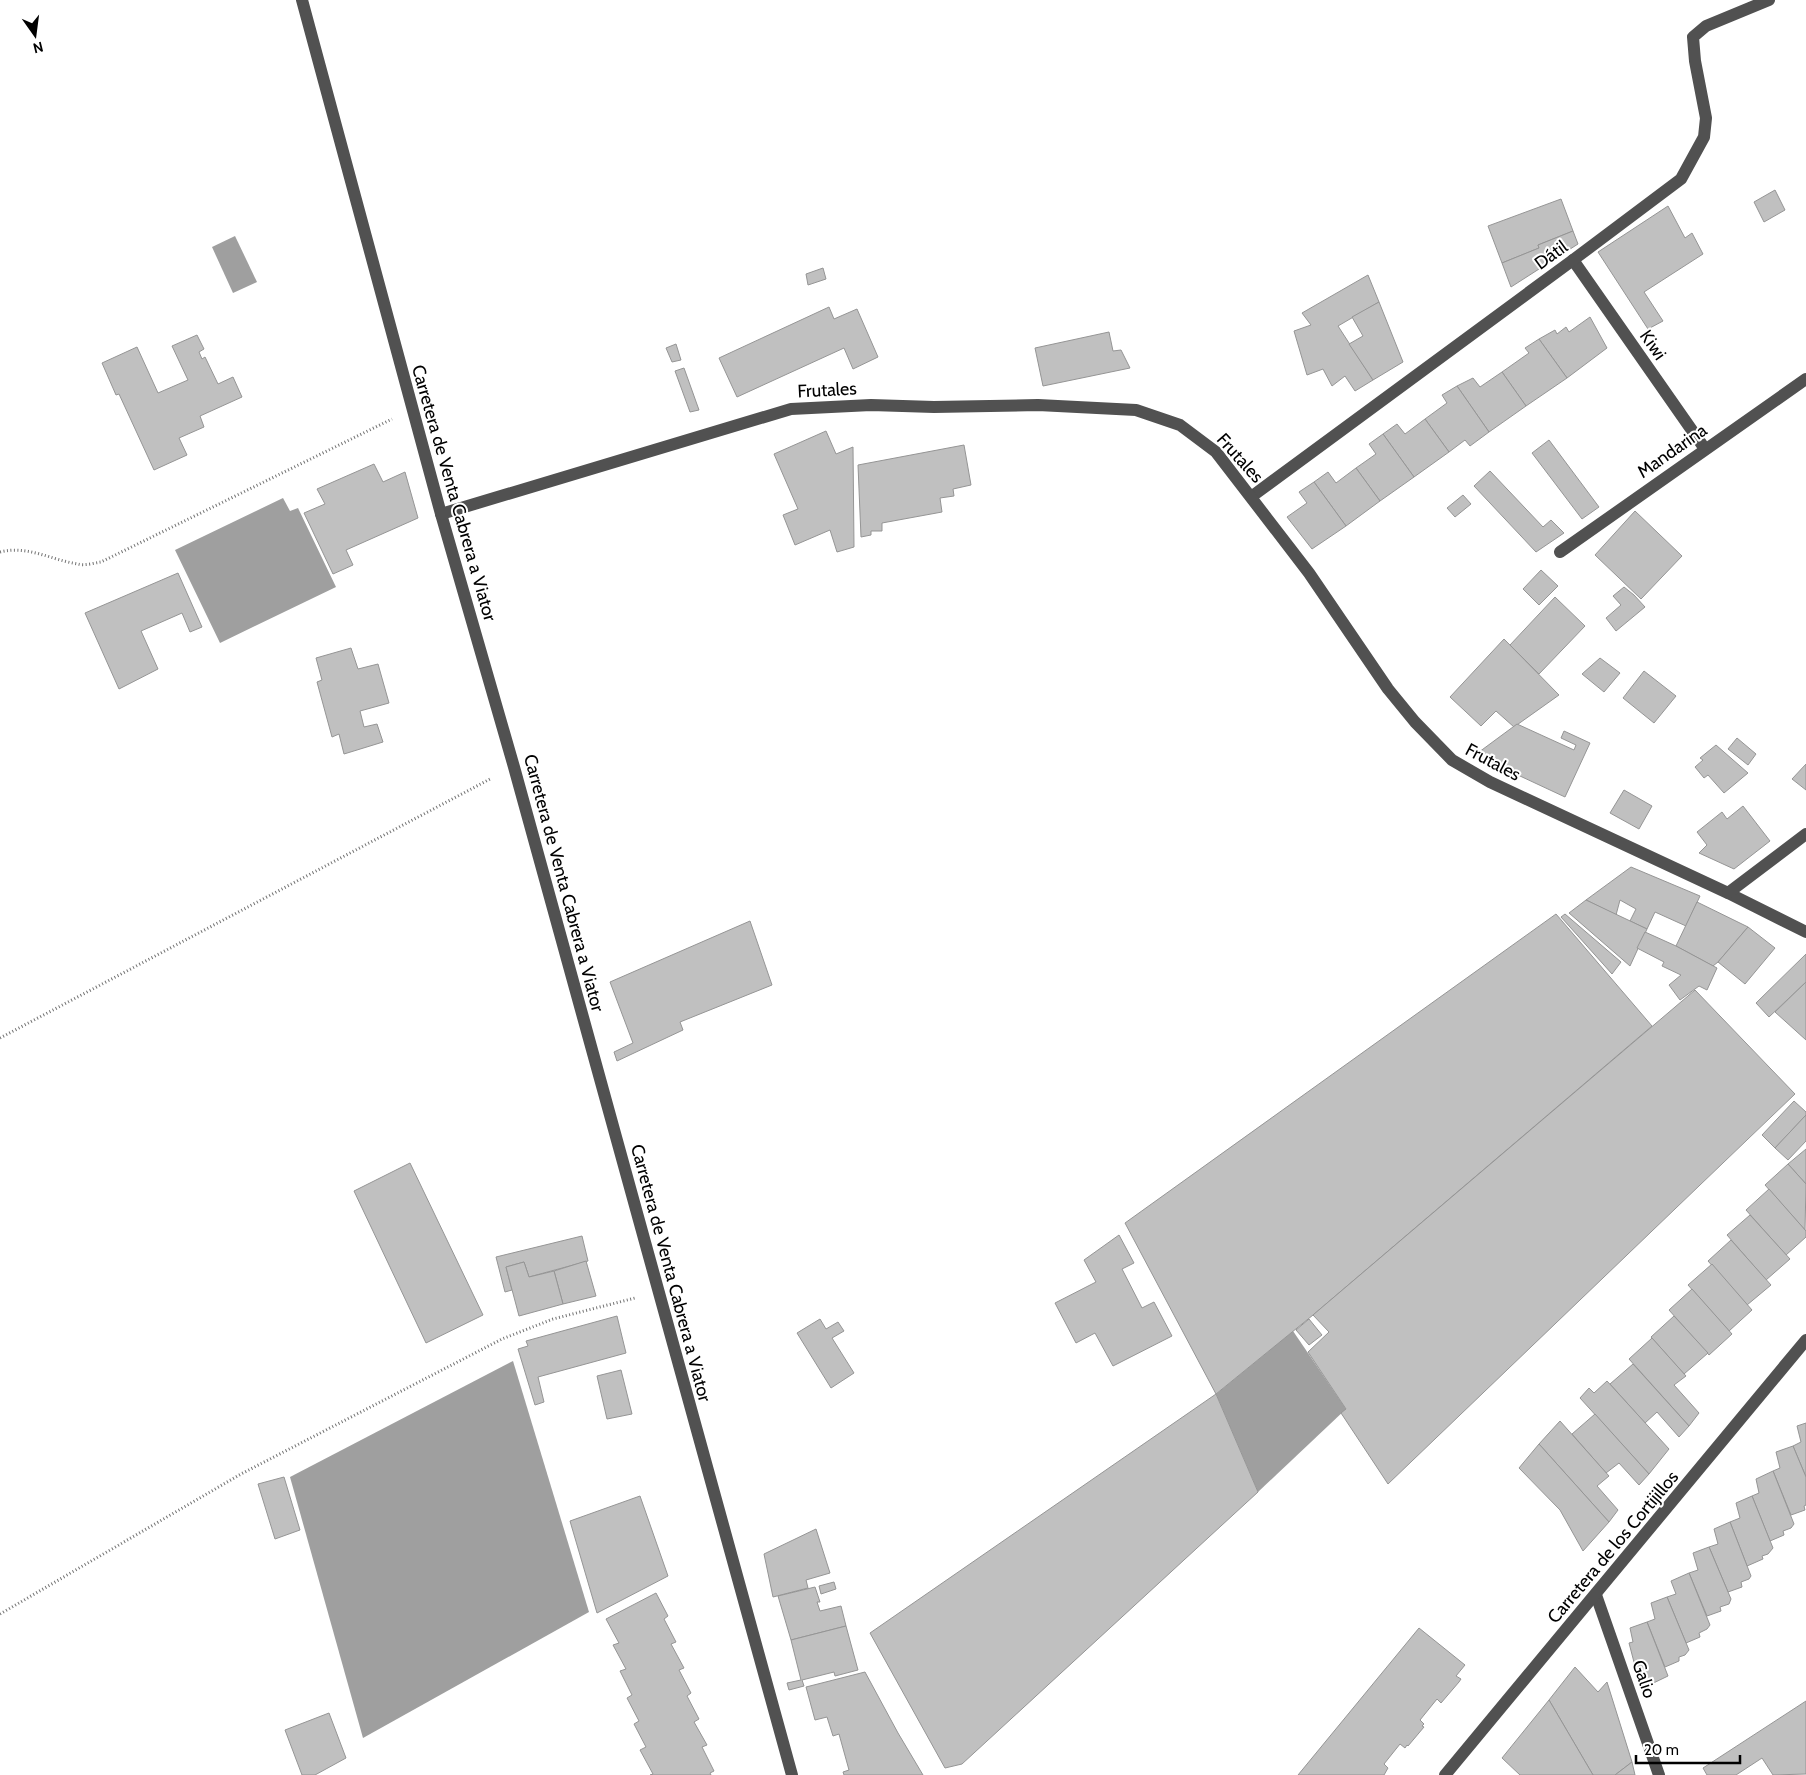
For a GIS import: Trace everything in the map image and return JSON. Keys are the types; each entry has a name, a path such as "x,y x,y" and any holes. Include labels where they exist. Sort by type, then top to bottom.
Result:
{"street":[{"name":"Carretera de Venta Cabrera a Viator","path":"302,0 412,409 514,767 792,1775"},
{"name":"Dátil","path":"1251,497 1681,179 1704,138 1706,118 1694,60 1694,37 1706,26 1769,0"},
{"name":"Kiwi","path":"1573,260 1705,449"},
{"name":"Mandarina","path":"1560,552 1806,379"},
{"name":"Frutales","path":"441,514 791,410 871,405 934,407 1038,404 1136,410 1180,425 1216,452 1309,573 1388,689 1415,722 1452,760 1490,782 1728,893 1806,932"},
{"path":"1728,893 1806,834"},
{"name":"Carretera de los Cortijillos","path":"1445,1775 1806,1340"},
{"name":"Galio","path":"1596,1595 1659,1775"}],"path":[{"path":"0,552 8,550 34,551 79,565 101,562 412,409"},
{"path":"0,1038 514,767"},
{"path":"0,1614 240,1474 502,1339 553,1319 658,1292"}],"shaded area":[{"path":"235,236 257,282 233,293 212,247"},
{"path":"283,498 290,511 298,508 336,587 220,643 175,550"},
{"path":"1293,1331 1346,1409 1258,1492 1216,1394"},
{"path":"513,1361 589,1612 363,1738 290,1477"}],"building":[{"path":"1775,190 1785,210 1764,222 1754,202"},
{"path":"1561,199 1573,231 1538,245 1539,248 1502,263 1488,226"},
{"path":"1668,206 1685,238 1692,233 1703,254 1644,292 1663,321 1648,329 1598,252"},
{"path":"1573,231 1578,244 1511,287 1502,263 1539,248 1538,245"},
{"path":"823,268 826,279 808,285 806,274"},
{"path":"1368,275 1379,302 1338,326 1373,380 1355,391 1345,376 1332,386 1323,369 1307,375 1294,331 1311,325 1302,313"},
{"path":"1379,302 1403,362 1373,380 1349,344 1363,336 1352,317"},
{"path":"829,307 834,319 857,309 878,357 853,369 844,348 737,397 719,358"},
{"path":"1590,317 1607,348 1567,378 1539,339 1555,330 1557,334 1566,327 1569,332"},
{"path":"1109,332 1113,351 1121,350 1130,368 1043,386 1035,348"},
{"path":"197,335 204,349 199,352 202,359 205,357 218,384 233,377 242,397 200,416 204,427 179,438 187,455 154,470 119,394 116,395 102,363 137,347 158,393 188,380 172,346"},
{"path":"1539,339 1567,378 1526,406 1502,372 1529,353 1525,348"},
{"path":"676,344 681,360 672,362 666,348"},
{"path":"684,368 699,410 690,412 675,371"},
{"path":"1502,372 1526,406 1489,432 1457,386 1473,378 1480,387"},
{"path":"1457,386 1489,432 1470,446 1465,440 1449,452 1425,419 1447,403 1442,395"},
{"path":"1425,419 1449,452 1414,477 1383,434 1397,424 1405,434"},
{"path":"826,431 836,454 853,447 854,547 837,552 830,530 795,545 783,515 798,509 774,454"},
{"path":"1383,434 1414,477 1380,501 1356,468 1376,454 1369,444"},
{"path":"1549,440 1599,507 1582,519 1532,453"},
{"path":"964,445 971,485 953,489 954,496 940,498 942,512 882,523 882,531 871,531 871,535 861,537 858,465"},
{"path":"374,464 383,482 405,472 418,518 346,550 353,565 333,574 304,513 325,504 317,489"},
{"path":"1356,468 1380,501 1346,526 1314,482 1328,472 1336,483"},
{"path":"1490,471 1543,527 1551,520 1564,533 1536,552 1474,486"},
{"path":"1314,482 1346,526 1312,549 1287,517 1307,503 1299,492"},
{"path":"1463,495 1471,504 1455,517 1447,508"},
{"path":"1635,511 1682,556 1641,599 1595,555"},
{"path":"1541,570 1558,586 1539,605 1523,589"},
{"path":"178,573 202,627 190,632 182,613 141,631 158,669 119,689 85,613"},
{"path":"1624,587 1645,607 1616,631 1606,618 1621,605 1613,596"},
{"path":"1555,597 1585,626 1539,674 1510,645"},
{"path":"1504,639 1559,695 1514,727 1496,711 1481,726 1450,697"},
{"path":"351,648 358,669 378,664 389,703 360,711 364,727 377,724 383,742 344,754 339,734 332,737 317,682 322,680 316,658"},
{"path":"1600,658 1620,673 1604,692 1582,674"},
{"path":"1644,671 1676,696 1654,723 1623,698"},
{"path":"1517,724 1574,750 1576,745 1561,738 1564,731 1590,743 1565,797 1475,755"},
{"path":"1737,738 1756,754 1748,765 1728,749"},
{"path":"1716,745 1748,773 1724,793 1708,775 1704,778 1695,767 1703,760 1700,758"},
{"path":"1806,764 1806,790 1792,779"},
{"path":"1624,790 1652,806 1639,829 1610,813"},
{"path":"1743,806 1770,841 1734,869 1699,853 1707,845 1697,832 1722,812 1727,819"},
{"path":"1631,867 1700,896 1686,926 1655,912 1647,929 1630,921 1636,909 1620,900 1616,915 1586,900"},
{"path":"1586,900 1647,929 1630,966 1569,913"},
{"path":"1697,902 1748,927 1713,966 1676,946"},
{"path":"1556,914 1652,1026 1313,1315 1216,1394 1125,1223"},
{"path":"1565,914 1621,962 1612,974 1561,917"},
{"path":"750,921 772,985 680,1022 683,1030 617,1061 614,1052 633,1043 610,982"},
{"path":"1748,927 1775,948 1745,984 1718,962"},
{"path":"1645,932 1717,968 1707,990 1699,986 1680,1000 1669,985 1681,975 1662,966 1664,962 1637,948"},
{"path":"1806,954 1806,982 1769,1017 1756,1003"},
{"path":"1806,982 1806,1040 1775,1012"},
{"path":"1695,990 1795,1094 1388,1484 1341,1413 1346,1409 1308,1352 1329,1332 1313,1315"},
{"path":"1794,1101 1806,1112 1806,1115 1775,1148 1762,1135"},
{"path":"1806,1115 1806,1141 1788,1160 1775,1148"},
{"path":"1806,1149 1806,1184 1788,1164"},
{"path":"410,1163 483,1315 426,1343 354,1191"},
{"path":"1788,1164 1806,1184 1805,1230 1765,1185"},
{"path":"1769,1189 1806,1231 1806,1237 1786,1255 1746,1210"},
{"path":"1750,1215 1790,1259 1766,1280 1727,1235"},
{"path":"1119,1235 1134,1263 1122,1269 1142,1308 1154,1302 1172,1336 1113,1366 1095,1333 1076,1343 1055,1303 1096,1282 1084,1260"},
{"path":"582,1236 588,1261 529,1277 524,1262 506,1267 512,1290 505,1292 496,1257"},
{"path":"1731,1240 1771,1285 1747,1305 1708,1261"},
{"path":"586,1261 596,1296 563,1304 554,1271"},
{"path":"524,1262 529,1277 554,1271 563,1304 519,1316 506,1267"},
{"path":"1712,1264 1752,1310 1729,1331 1688,1285"},
{"path":"1692,1289 1732,1334 1709,1355 1669,1310"},
{"path":"617,1316 626,1353 538,1377 544,1402 535,1405 518,1349 528,1346 526,1341"},
{"path":"1674,1316 1708,1353 1684,1374 1651,1337"},
{"path":"820,1319 826,1329 838,1322 844,1331 832,1338 854,1373 831,1388 797,1333"},
{"path":"1309,1319 1322,1335 1309,1345 1296,1330"},
{"path":"1652,1338 1686,1376 1674,1385 1699,1413 1689,1426 1629,1359"},
{"path":"1633,1364 1689,1426 1679,1437 1657,1412 1645,1423 1610,1384"},
{"path":"621,1370 632,1414 607,1419 597,1376"},
{"path":"1607,1381 1669,1449 1649,1474 1580,1398 1589,1388 1594,1393"},
{"path":"1216,1394 1258,1492 962,1764 945,1768 870,1633"},
{"path":"1595,1414 1649,1474 1639,1485 1619,1463 1606,1473 1572,1434"},
{"path":"1560,1421 1609,1476 1597,1486 1618,1510 1609,1522 1539,1444"},
{"path":"1806,1423 1806,1477 1793,1446 1801,1442 1797,1426"},
{"path":"1539,1444 1609,1522 1583,1551 1560,1510 1519,1468"},
{"path":"1793,1446 1806,1477 1806,1505 1804,1506 1805,1510 1791,1515 1773,1471 1780,1468 1776,1452"},
{"path":"1773,1471 1794,1524 1791,1528 1783,1531 1784,1535 1770,1541 1752,1496 1759,1493 1756,1479"},
{"path":"284,1477 300,1530 275,1539 258,1484"},
{"path":"640,1496 668,1576 597,1613 570,1521"},
{"path":"1752,1496 1773,1548 1768,1554 1762,1556 1763,1559 1747,1566 1730,1522 1740,1518 1736,1503"},
{"path":"1730,1522 1751,1576 1749,1579 1741,1582 1742,1587 1728,1592 1709,1547 1718,1544 1714,1529"},
{"path":"816,1529 830,1573 806,1580 808,1588 773,1597 764,1554"},
{"path":"1709,1547 1731,1599 1729,1604 1720,1607 1721,1611 1707,1616 1689,1573 1698,1570 1693,1553"},
{"path":"1689,1573 1710,1625 1699,1633 1700,1637 1686,1643 1667,1597 1676,1594 1671,1581"},
{"path":"834,1582 836,1589 821,1594 819,1586"},
{"path":"815,1587 820,1602 817,1602 820,1611 841,1606 846,1626 791,1640 778,1596"},
{"path":"656,1593 668,1616 664,1619 676,1642 671,1644 684,1668 679,1670 691,1693 687,1696 699,1719 694,1722 707,1745 702,1747 714,1771 710,1773 711,1775 650,1775 653,1774 640,1750 646,1747 634,1724 639,1721 627,1698 632,1695 620,1671 626,1669 613,1645 619,1643 606,1619"},
{"path":"1667,1597 1689,1650 1685,1655 1679,1657 1679,1661 1665,1667 1647,1622 1655,1619 1651,1603"},
{"path":"1647,1622 1668,1676 1641,1689 1629,1643 1633,1642 1630,1628"},
{"path":"846,1626 858,1670 835,1676 834,1672 802,1680 804,1686 789,1690 787,1683 801,1680 791,1640"},
{"path":"1419,1628 1465,1665 1456,1676 1461,1679 1459,1682 1441,1703 1437,1699 1420,1720 1424,1727 1408,1746 1405,1748 1400,1744 1384,1764 1388,1768 1384,1775 1298,1775"},
{"path":"1575,1667 1598,1692 1607,1682 1632,1762 1615,1775 1593,1775 1549,1700"},
{"path":"865,1672 923,1775 844,1775 843,1772 849,1770 839,1734 833,1736 827,1717 815,1720 806,1687"},
{"path":"1549,1700 1593,1775 1520,1775 1502,1758"},
{"path":"1806,1701 1806,1774 1773,1775 1762,1758 1736,1775 1707,1775 1703,1768"},
{"path":"329,1713 346,1758 315,1775 302,1775 285,1730"},
{"path":"1632,1762 1635,1775 1615,1775"}]}
